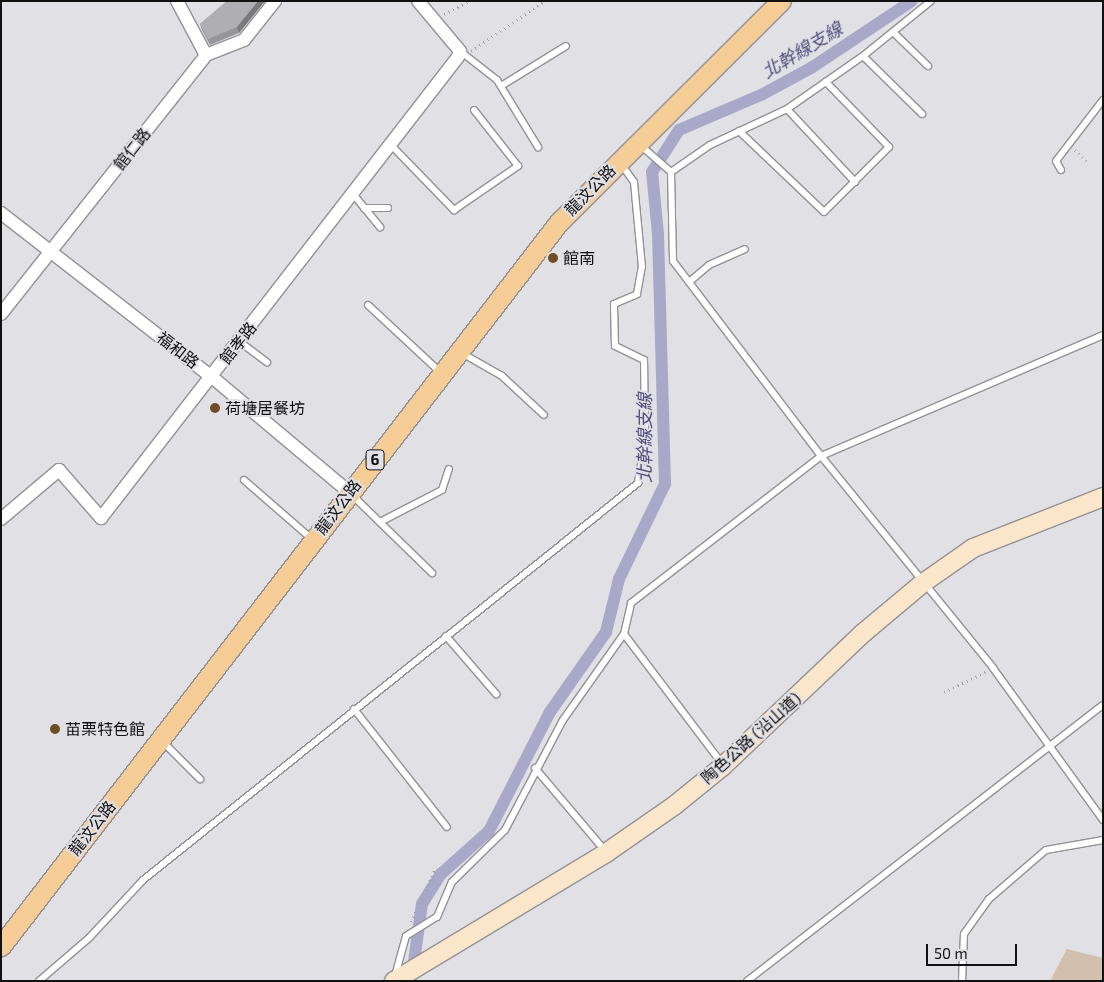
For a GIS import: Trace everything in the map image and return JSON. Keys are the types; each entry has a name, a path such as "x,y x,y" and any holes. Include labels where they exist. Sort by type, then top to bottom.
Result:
{"main road":[{"name":"龍汶公路","path":"1,946 558,222 781,1"},
{"name":"陶色公路 (沿山道)","path":"394,981 606,853 723,766 862,634 923,583 974,548 1103,497"}],"street":[{"path":"177,1 206,55 244,40 275,1"},
{"path":"418,1 461,55"},
{"name":"館仁路","path":"1,314 52,252 206,55"},
{"name":"館孝路","path":"1,519 59,470 101,518 240,342 461,55"},
{"name":"福和路","path":"1,213 212,377 350,493"}],"lane":[{"path":"670,172 710,145 787,109 863,56 932,1"},
{"path":"893,32 928,66"},
{"path":"501,86 566,46"},
{"path":"461,55 501,86 538,148"},
{"path":"863,56 922,114"},
{"path":"739,131 824,212 889,147 826,82"},
{"path":"1061,170 1056,161 1103,100"},
{"path":"787,109 854,182"},
{"path":"390,145 454,210 518,166 474,110"},
{"path":"637,143 670,172 673,261 821,456 993,668 1103,820"},
{"path":"39,981 89,938 142,880 638,483 645,438 644,360 615,346 614,304 637,294 642,266 634,182 619,161"},
{"path":"353,194 380,227"},
{"path":"364,208 388,208"},
{"path":"689,282 709,265 745,249"},
{"path":"368,304 442,374"},
{"path":"394,981 407,935 437,917 452,882 506,830 535,768 563,720 624,634 631,603 821,456 1103,335"},
{"path":"240,342 267,362"},
{"path":"459,351 502,376 544,415"},
{"path":"380,522 442,490 448,469"},
{"path":"244,480 313,540"},
{"path":"350,493 432,573"},
{"path":"624,634 723,766"},
{"path":"446,636 496,694"},
{"path":"747,981 1103,705"},
{"path":"354,709 447,827"},
{"path":"160,740 200,779"},
{"path":"535,768 606,853"},
{"path":"962,981 964,934 989,899 1046,850 1103,840"}],"path":[{"path":"434,20 469,1"},
{"path":"461,55 544,1"},
{"path":"1068,144 1087,161"},
{"path":"944,692 993,668"},
{"path":"407,935 436,866"}],"shaded area":[{"path":"1067,949 1103,958 1103,981 1050,981"}],"building":[{"path":"227,1 258,1 237,27 208,39 200,24"}],"waterway":[{"name":"北幹線支線","path":"412,976 422,904 441,874 489,831 550,712 606,632 619,579 665,484 658,234 652,172 679,130 763,94 811,68 912,1"}],"place":[{"name":"館南","path":"553,258"},
{"name":"荷塘居餐坊","path":"215,408"},
{"name":"苗栗特色館","path":"55,729"}]}
